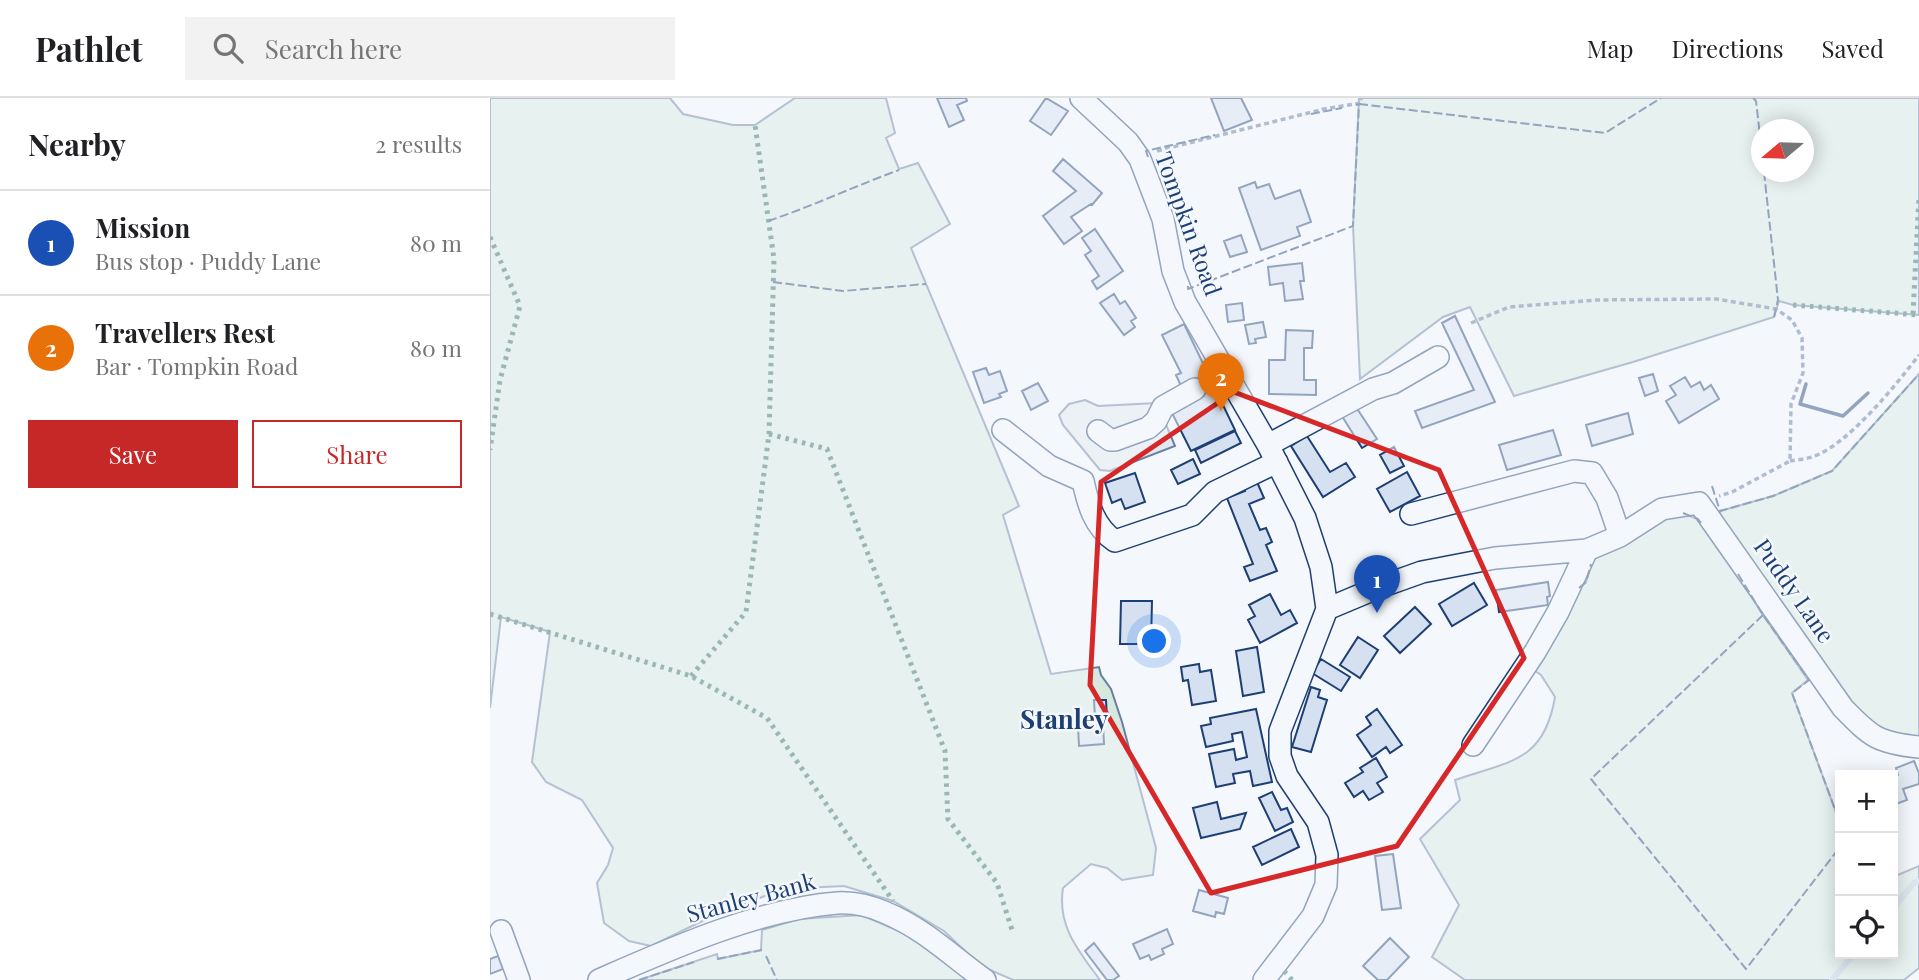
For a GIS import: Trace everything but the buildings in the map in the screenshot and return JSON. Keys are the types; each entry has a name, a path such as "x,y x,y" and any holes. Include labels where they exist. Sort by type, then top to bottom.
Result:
{"street":[{"name":"Tompkin Road","path":"1081,98 1128,142 1140,159 1163,219 1173,271 1211,381 1273,453 1305,519 1321,567 1327,609"},
{"path":"1003,430 1049,466 1083,481 1089,508 1105,534 1115,541 1192,515 1215,492 1273,453 1373,389 1393,383 1438,357"},
{"path":"1098,432 1110,440 1115,440 1148,428 1156,421 1163,407 1211,381"},
{"path":"1411,514 1574,471 1592,473 1607,498 1620,536"},
{"path":"1269,979 1313,916 1326,885 1327,855 1318,822 1287,776 1280,756 1280,731 1327,609 1422,572 1495,558 1587,550 1620,536 1662,509 1699,503"},
{"name":"Puddy Lane","path":"1699,503 1843,708 1865,731 1889,744 1919,747"},
{"path":"1473,745 1535,652 1558,612 1587,550"},
{"name":"Stanley Bank","path":"599,980 677,946 753,920 838,902 883,912 917,929 949,950 985,980"},
{"path":"501,931 519,980"}],"path":[{"path":"1140,159 1159,150 1324,109 1361,103 1361,98"},
{"path":"1471,323 1508,307 1597,300 1716,299 1776,309 1792,320 1802,338 1803,373 1791,404 1790,461"},
{"path":"1699,503 1732,492 1790,461 1814,457 1847,435 1892,391 1919,355"}],"highlighted area":[{"path":"1234,392 1439,470 1524,658 1397,846 1211,893 1090,685 1101,482"}],"shaded area":[{"path":"490,98 670,98 683,114 733,125 755,125 795,98 886,98 895,133 886,138 899,169 918,163 950,224 911,248 1019,506 1003,515 1051,674 1099,667 1111,689 1122,722 1156,848 1153,875 1122,880 1107,868 1091,864 1063,888 1066,926 1077,948 1100,980 1013,980 981,966 944,931 893,901 844,886 784,889 719,913 651,946 629,941 604,923 597,883 608,865 613,848 582,800 546,782 532,762 550,632 501,617 490,708"},
{"path":"1359,98 1919,98 1919,315 1793,305 1779,301 1774,317 1514,396 1470,307 1443,317 1360,379 1353,226"},
{"path":"1919,374 1919,741 1889,738 1865,722 1722,527 1720,511 1773,496 1832,471"},
{"path":"1085,400 1098,406 1157,403 1175,446 1110,471 1100,470 1063,425 1059,415 1069,404"},
{"path":"1682,513 1698,519 1718,542 1763,615 1808,680 1792,693 1835,809 1835,959 1898,959 1898,875 1919,866 1919,968 1904,980 1465,980 1432,957 1459,905 1420,839 1460,800 1455,780 1522,756 1542,735 1555,697 1541,675 1532,669 1575,592 1586,582 1594,556 1668,515"},
{"path":"862,915 926,943 968,980 639,980 717,954 718,959 761,950 762,930 799,919"}],"waterway":[{"path":"1898,902 1914,883 1919,881"},
{"path":"1832,980 1850,959"}],"tunnel":[{"path":"1195,389 1211,381"}],"hedge":[{"path":"691,676 746,612 769,434 774,259 755,125"},
{"path":"1913,314 1919,197"},
{"path":"490,237 520,306 500,380 490,450"},
{"path":"1793,305 1919,315"},
{"path":"769,434 827,449 945,751 948,819 997,883 1013,933"},
{"path":"490,614 691,676 767,718 893,901"},
{"path":"1284,971 1292,980"}],"fence":[{"path":"1359,104 1605,133 1661,98"},
{"path":"1753,98 1756,101 1758,119"},
{"path":"1188,286 1188,289 1353,226 1359,104 1356,105"},
{"path":"1311,114 1342,108"},
{"path":"1148,157 1146,151 1215,135"},
{"path":"768,221 899,170"},
{"path":"1765,182 1778,300 1774,317"},
{"path":"773,282 843,291 926,284"},
{"path":"1712,486 1720,511 1773,496 1832,471 1919,374"},
{"path":"1683,513 1701,523"},
{"path":"1579,588 1586,582 1591,564"},
{"path":"1738,574 1809,680 1792,693 1835,809"},
{"path":"1763,615 1591,779 1746,969 1835,853"},
{"path":"717,959 762,950"},
{"path":"766,956 777,980"},
{"path":"639,980 694,962"}],"wall":[{"path":"1806,384 1800,404 1843,416 1868,393"}],"place":[{"name":"Travellers Rest","path":"1221,411"},
{"name":"Mission","path":"1377,613"}],"district":[{"name":"Stanley","path":"1064,720"}]}
